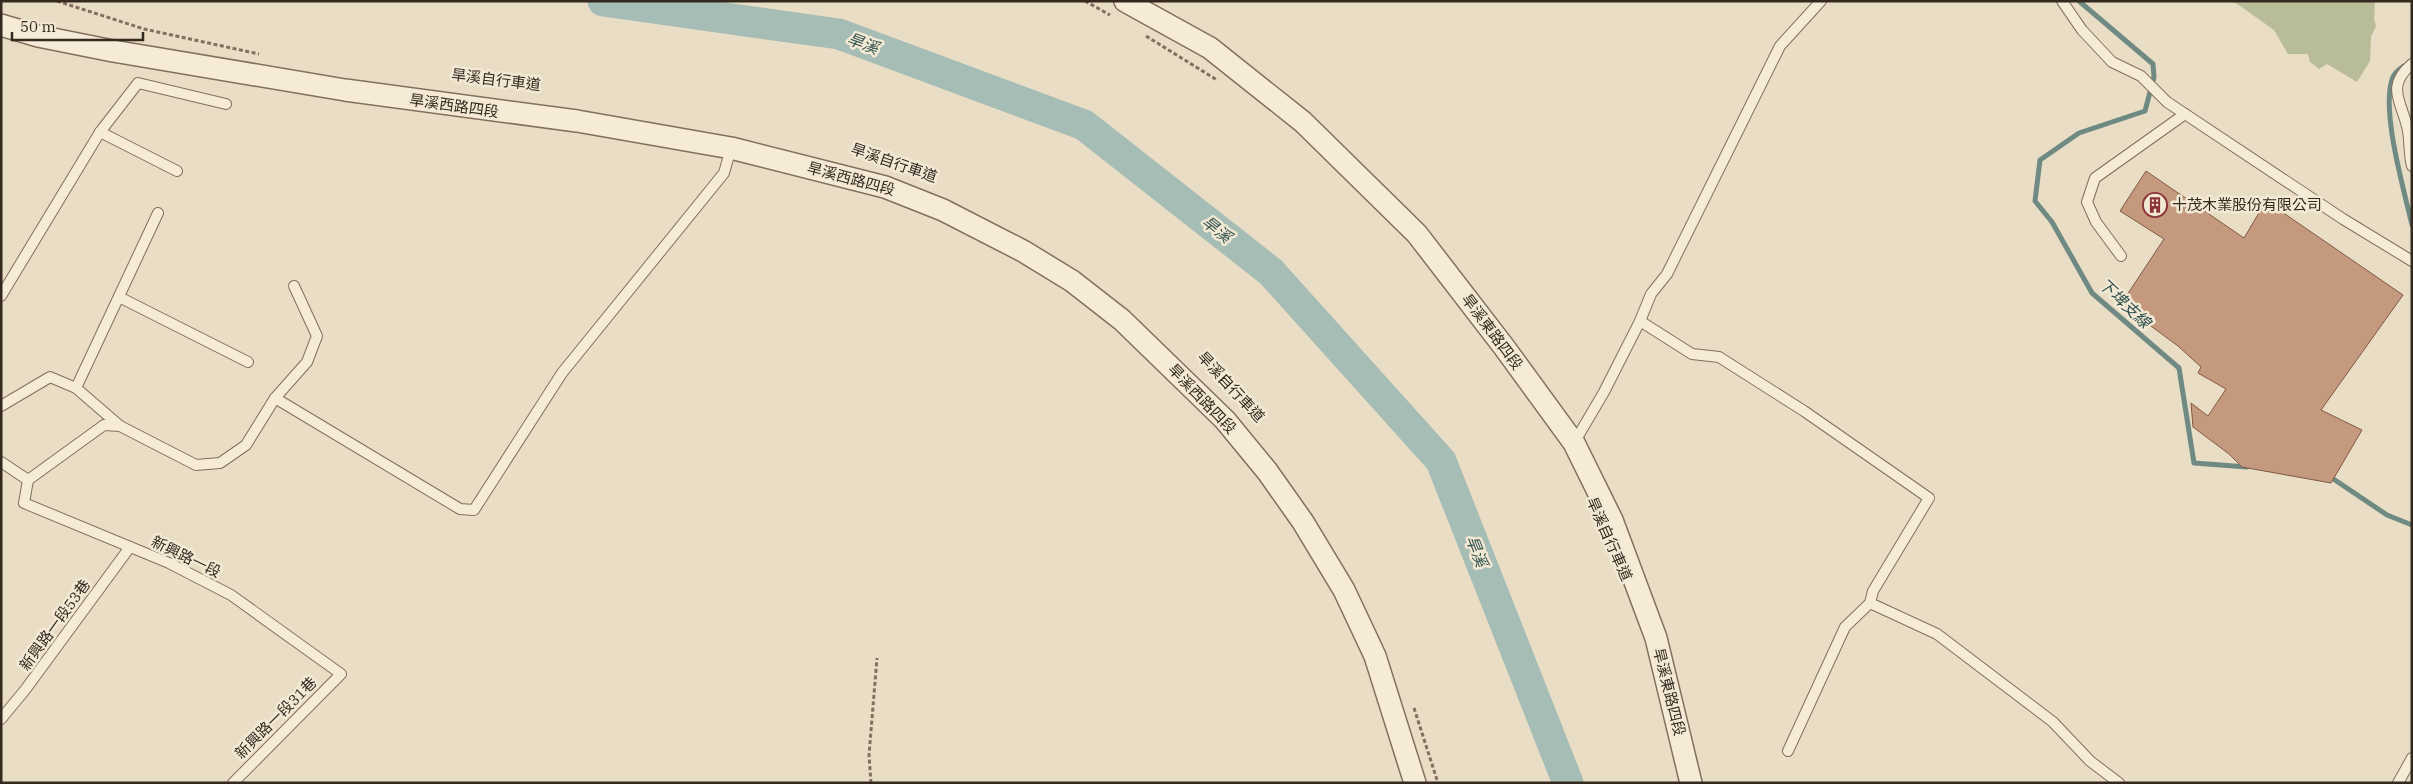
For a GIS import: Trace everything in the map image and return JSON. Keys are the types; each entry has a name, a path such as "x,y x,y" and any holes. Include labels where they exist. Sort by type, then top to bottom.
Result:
{"street":[{"name":"旱溪東路四段","path":"1121,10 1210,48 1302,122 1417,234 1504,347 1574,443 1612,520 1656,638 1691,783"},
{"name":"旱溪西路四段","path":"1,24 38,36 113,51 316,86 473,109 577,121 731,148 885,186 943,210 1023,251 1072,281 1122,320 1225,420 1267,471 1304,522 1344,590 1375,656 1415,783"}],"lane":[{"path":"1574,443 1604,392 1640,321 1651,294 1667,274 1780,46 1821,1"},
{"path":"2062,1 2082,30 2112,62 2141,76 2167,102 2343,219 2412,262"},
{"path":"2412,64 2400,73 2396,93 2408,130 2412,166"},
{"path":"1,296 100,132 138,83 226,104"},
{"path":"2121,256 2096,222 2087,202 2095,178 2185,114"},
{"path":"100,132 177,170"},
{"path":"275,398 460,509 474,510 562,373 724,173 731,148"},
{"path":"76,388 158,213"},
{"path":"1,406 50,377 76,388 120,426 196,465 220,463 246,445 275,398 307,362 317,336 294,286"},
{"path":"119,297 248,362"},
{"path":"1640,321 1692,354 1719,357 1804,411 1929,498 1873,591 1870,603 1845,627 1788,751"},
{"path":"1,462 28,480 104,425 120,426"},
{"name":"新興路一段","path":"28,480 24,503 169,563 231,595 341,674"},
{"name":"新興路一段53巷","path":"1,719 31,683 130,547"},
{"path":"1870,603 1937,634 2053,722 2090,761 2119,783"},
{"name":"新興路一段31巷","path":"233,783 341,674"},
{"path":"2398,783 2412,758"}],"path":[{"path":"56,1 144,29 261,55"},
{"path":"1084,1 1121,10"},
{"path":"1141,34 1221,83"},
{"path":"871,783 869,755 877,658"},
{"path":"1412,704 1438,783"}],"green space":[{"path":"2233,1 2375,1 2374,19 2376,26 2371,37 2370,61 2357,82 2327,64 2319,69 2310,62 2308,54 2288,54 2274,30"}],"building":[{"path":"2146,171 2244,238 2266,201 2403,295 2321,410 2362,430 2331,483 2242,467 2229,454 2193,427 2191,403 2208,416 2226,389 2198,373 2201,367 2178,346 2121,304 2164,239 2120,211"}],"waterway":[{"name":"旱溪","path":"603,1 839,34 1084,125 1271,272 1441,461 1568,783"},
{"name":"下埤支線","path":"2079,1 2153,64 2154,77 2145,111 2079,133 2040,160 2035,201 2052,222 2092,293 2179,368 2194,463 2247,467"},
{"path":"2404,66 2393,77 2389,108 2399,171 2412,225"},
{"name":"下埤支線","path":"2329,476 2387,515 2412,525"}],"place":[{"name":"十茂木業股份有限公司","path":"2155,205"}]}
